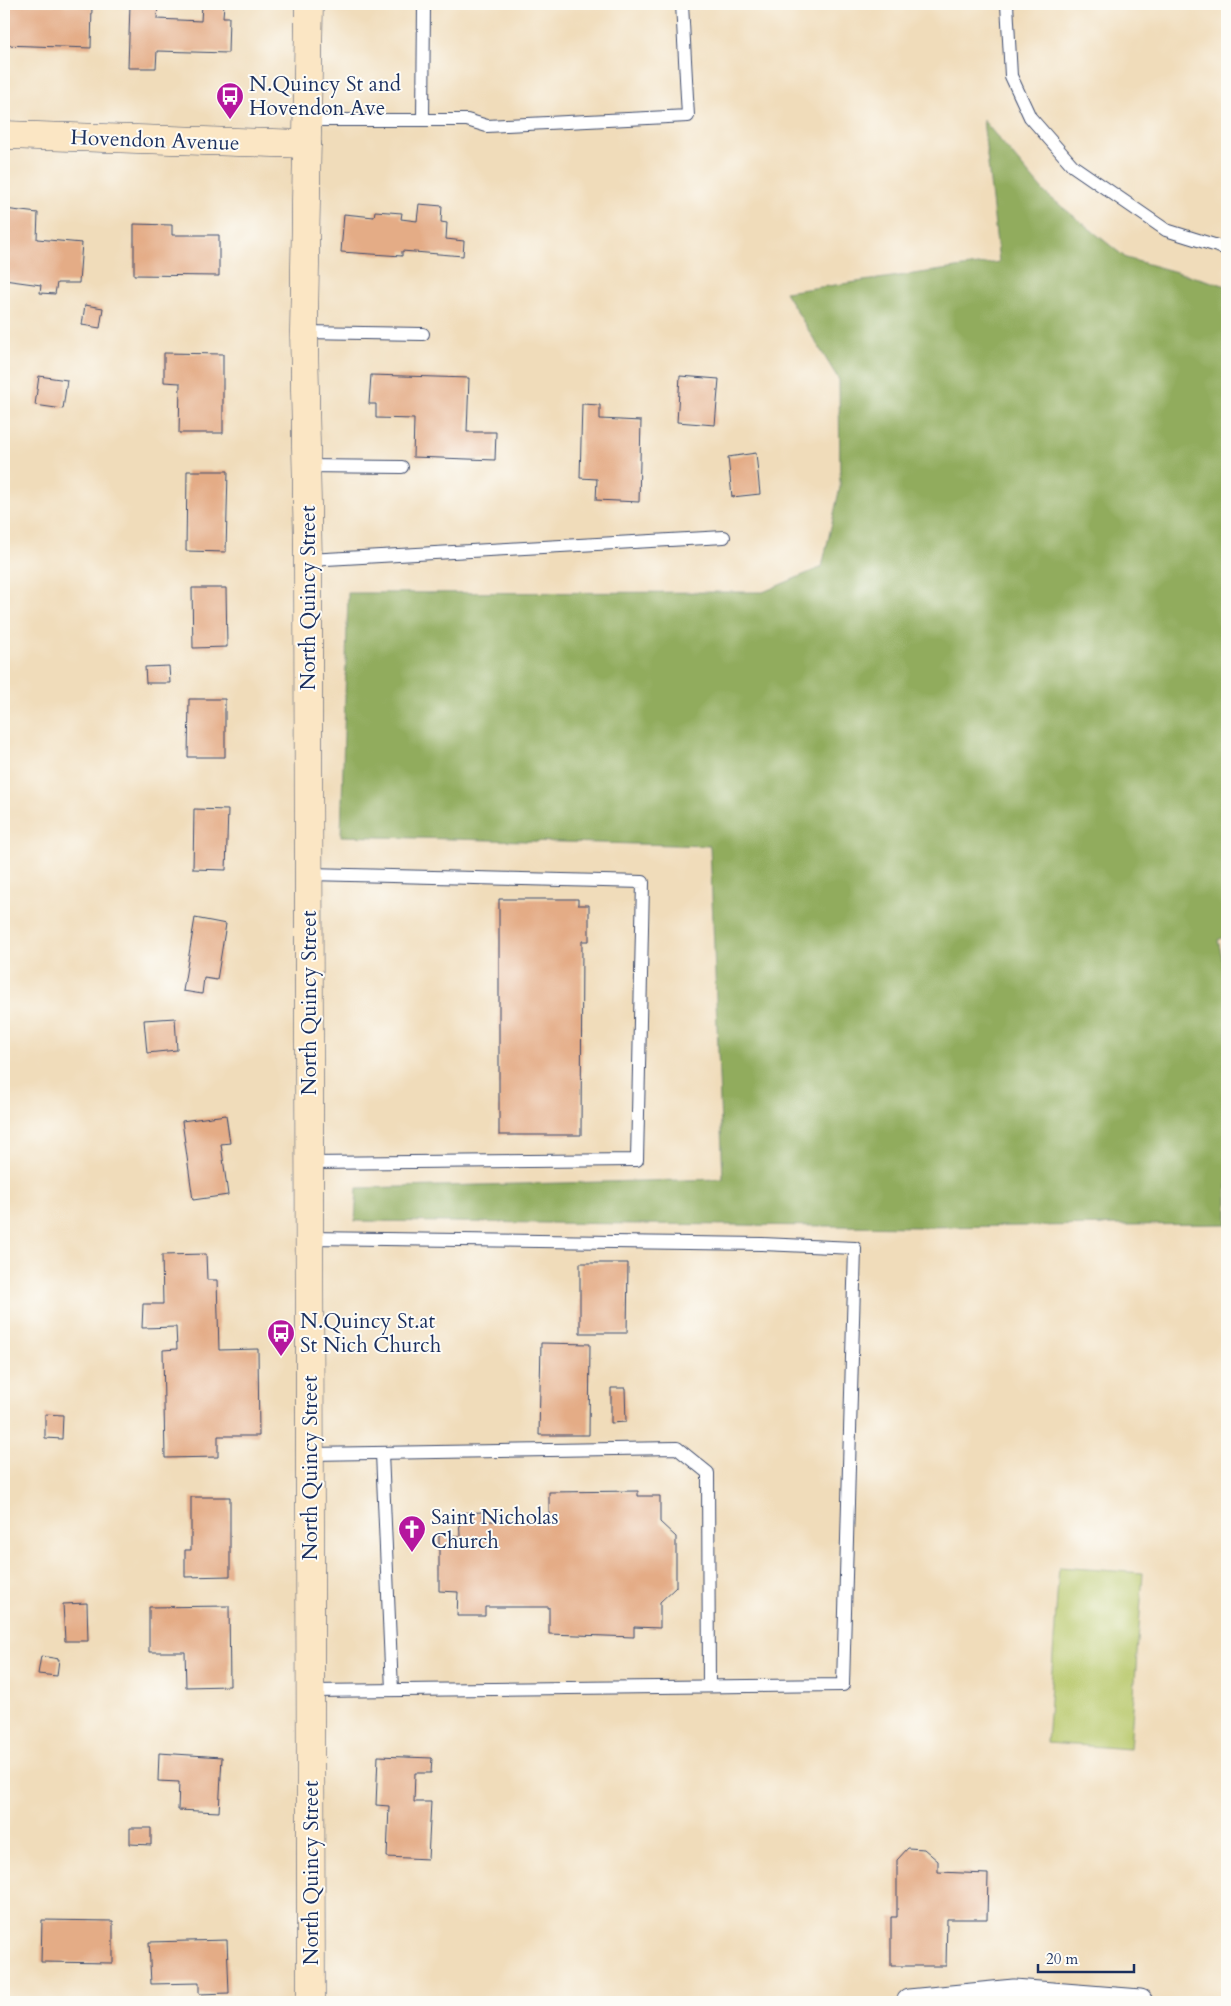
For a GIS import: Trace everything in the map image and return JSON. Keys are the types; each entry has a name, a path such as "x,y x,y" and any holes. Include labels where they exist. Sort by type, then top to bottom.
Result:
{"main road":[{"name":"North Quincy Street","path":"309,4 304,332 308,560 311,2002"},
{"name":"Hovendon Avenue","path":"4,135 307,132"}],"street":[{"path":"909,2002 1014,1992 1140,2002"}],"lane":[{"path":"423,120 424,4"},
{"path":"307,132 423,120 467,120 487,126 688,116 682,4"},
{"path":"1007,4 1011,76 1030,116 1073,166 1166,230 1227,249"},
{"path":"304,332 423,334"},
{"path":"306,466 402,467"},
{"path":"308,560 724,537"},
{"path":"308,874 643,882 637,1160 309,1163"},
{"path":"309,1238 743,1244 854,1248 843,1685 311,1691"},
{"path":"310,1454 677,1448 708,1473 709,1686"},
{"path":"382,1453 392,1690"}],"green space":[{"path":"983,120 1045,193 1126,258 1227,286 1227,936 1218,940 1227,979 1227,1224 922,1227 355,1221 357,1188 723,1179 710,846 341,836 348,593 763,592 822,567 840,487 839,380 785,292 999,262"},
{"path":"1059,1567 1143,1573 1130,1749 1047,1743"}],"building":[{"path":"4,4 92,6 91,48 4,45"},
{"path":"130,4 158,4 157,19 201,21 202,4 224,4 223,17 229,17 228,53 157,51 156,68 128,68"},
{"path":"419,204 442,206 441,222 447,223 446,239 464,241 463,256 402,251 402,256 341,252 344,214 374,217 375,211 402,213 401,219 417,221"},
{"path":"4,209 38,213 37,239 82,243 79,283 57,283 55,294 40,293 41,285 4,280"},
{"path":"134,224 172,225 172,235 219,235 219,276 134,275"},
{"path":"85,305 103,308 100,328 82,325"},
{"path":"164,353 223,354 223,433 179,433 180,383 164,382"},
{"path":"371,375 469,378 467,432 496,432 495,460 413,457 414,419 376,418 376,404 369,404"},
{"path":"39,376 67,380 63,409 35,405"},
{"path":"680,376 719,379 715,425 677,422"},
{"path":"582,404 600,405 600,419 641,421 639,502 596,500 597,479 580,478"},
{"path":"756,453 760,494 732,497 728,457"},
{"path":"187,471 228,471 226,552 186,551"},
{"path":"192,588 226,588 227,647 193,648"},
{"path":"169,666 170,683 146,683 145,667"},
{"path":"189,699 225,699 225,757 188,757"},
{"path":"194,809 228,810 226,870 193,869"},
{"path":"499,899 578,899 578,905 589,905 589,941 582,941 581,1135 499,1135"},
{"path":"195,918 226,924 217,980 204,978 202,994 183,991"},
{"path":"175,1018 177,1050 147,1053 144,1020"},
{"path":"226,1115 230,1143 221,1144 228,1195 193,1200 182,1121"},
{"path":"206,1254 207,1280 217,1280 219,1350 258,1349 259,1436 218,1436 218,1457 165,1458 163,1350 177,1349 176,1327 142,1328 143,1304 163,1304 162,1255"},
{"path":"580,1263 628,1263 627,1333 580,1333"},
{"path":"541,1343 590,1344 589,1435 539,1435"},
{"path":"611,1388 625,1388 626,1422 611,1423"},
{"path":"45,1414 63,1415 62,1439 45,1438"},
{"path":"638,1491 638,1496 660,1496 660,1522 676,1537 676,1587 660,1602 660,1628 634,1627 634,1637 549,1634 549,1607 485,1607 485,1616 457,1616 458,1592 439,1591 439,1535 460,1536 459,1513 483,1512 483,1521 549,1521 549,1492"},
{"path":"191,1497 230,1497 230,1576 185,1577 185,1550 191,1550"},
{"path":"87,1603 88,1641 65,1641 63,1604"},
{"path":"229,1606 230,1686 186,1687 185,1652 149,1652 149,1607"},
{"path":"41,1656 59,1659 57,1676 38,1674"},
{"path":"159,1753 222,1757 219,1812 178,1810 179,1782 158,1781"},
{"path":"378,1756 432,1758 431,1773 415,1773 414,1802 431,1802 428,1859 387,1857 389,1806 376,1805"},
{"path":"130,1828 151,1828 151,1845 130,1844"},
{"path":"908,1848 924,1849 938,1861 938,1872 988,1874 987,1919 947,1919 946,1966 891,1966 891,1917 897,1917 897,1860"},
{"path":"42,1920 113,1921 113,1963 41,1962"},
{"path":"227,1940 229,1993 199,1994 199,1983 151,1984 149,1942"}],"place":[{"name":"N.Quincy St and Hovendon Ave","path":"230,120"},
{"name":"N.Quincy St.at St Nich Church","path":"281,1357"},
{"name":"Saint Nicholas Church","path":"412,1553"}]}
